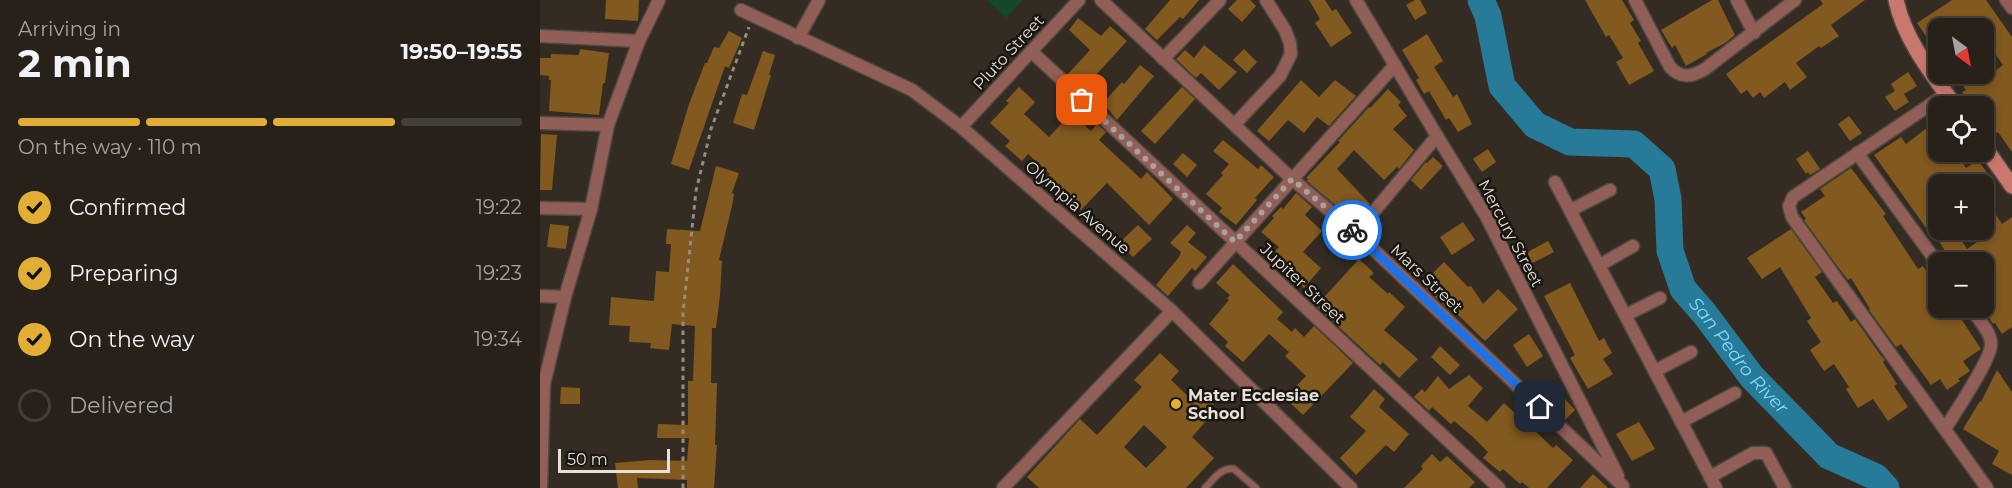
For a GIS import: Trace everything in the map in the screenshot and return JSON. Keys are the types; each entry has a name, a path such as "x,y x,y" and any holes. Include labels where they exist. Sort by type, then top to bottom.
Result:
{"main road":[{"path":"1896,0 1899,16 1907,34 1948,96"},
{"path":"1994,161 2012,186"}],"street":[{"path":"541,480 542,384 591,209 608,125 639,41 659,0"},
{"path":"798,38 819,0"},
{"name":"Pluto Street","path":"961,127 1079,0"},
{"name":"Mars Street","path":"1101,0 1292,179 1356,233 1624,487"},
{"path":"1163,59 1220,0"},
{"path":"1235,124 1280,76 1291,54 1285,30 1266,0"},
{"name":"Mercury Street","path":"1356,0 1486,216 1624,487"},
{"path":"1635,0 1670,67 1676,73 1684,76 1695,75 1705,69 1795,0"},
{"path":"1737,0 1754,33"},
{"path":"2006,0 2012,8"},
{"name":"Olympia Avenue","path":"741,10 912,90 961,127 1172,310 1351,488"},
{"path":"540,36 639,41"},
{"name":"Jupiter Street","path":"1032,52 1499,488"},
{"path":"1199,283 1395,65"},
{"path":"1928,113 1857,153 1793,197 1789,206 1792,218 1987,488"},
{"path":"540,123 608,125"},
{"path":"1356,233 1437,136"},
{"path":"1857,153 1929,252"},
{"path":"1556,182 1713,482 1753,453 1766,453 1785,488"},
{"path":"1571,210 1610,190"},
{"path":"540,208 591,209"},
{"path":"1600,265 1633,246"},
{"path":"540,296 565,297"},
{"path":"1626,315 1660,298"},
{"path":"1003,488 1172,310"},
{"path":"1945,429 1988,358 1992,344 1977,318"},
{"path":"1655,371 1691,352"},
{"path":"1681,422 1735,393"}],"lane":[{"path":"1205,488 1221,471 1229,468 1234,469 1256,488"}],"path":[{"path":"683,488 683,313 696,191 711,129 746,32 754,17"}],"green space":[{"path":"987,0 1023,0 1006,18"}],"building":[{"path":"606,0 639,0 638,21 605,19"},
{"path":"1170,0 1199,0 1183,19 1180,17 1157,40 1145,29"},
{"path":"1237,0 1250,0 1256,6 1242,22 1228,9"},
{"path":"1309,0 1325,0 1332,11 1336,9 1352,33 1331,47 1315,23 1320,19"},
{"path":"1420,0 1427,13 1415,20 1406,5"},
{"path":"1585,0 1622,0 1634,20 1630,23 1641,41 1638,43 1654,71 1629,85 1616,62 1623,58 1609,35 1606,37"},
{"path":"1712,0 1718,0 1735,35 1686,66 1675,45 1672,48 1661,30"},
{"path":"1820,0 1865,0 1831,25 1839,36 1821,48 1819,46 1796,63 1807,77 1790,90 1785,82 1764,98 1760,92 1753,98 1747,90 1741,94 1726,74 1823,4"},
{"path":"1952,0 1986,0 2012,37 2012,152 1998,132 1994,135 1994,96 1965,96 1962,92 1966,90 1962,84 1994,84 1994,72 2003,65 1994,52 1994,18 1928,18 1928,39 1917,23"},
{"path":"1078,18 1101,36 1110,26 1127,41 1084,88 1068,74 1090,50 1069,30"},
{"path":"729,31 742,38 729,68 725,66 689,170 671,164 689,104 705,63 714,47 719,48"},
{"path":"1427,34 1443,61 1434,67 1453,97 1457,94 1472,124 1458,132 1449,118 1446,120 1429,91 1424,94 1416,80 1419,78 1402,50"},
{"path":"1204,45 1237,72 1219,90 1201,73 1196,78 1176,59 1185,50 1194,58"},
{"path":"580,49 609,53 599,115 549,111 551,80 549,76 540,75 540,58 551,58 551,54 579,55"},
{"path":"1244,49 1257,62 1247,73 1233,60"},
{"path":"763,51 775,55 754,130 733,123 742,94 747,95"},
{"path":"1140,65 1154,76 1117,120 1103,103"},
{"path":"1908,72 1917,86 1904,94 1909,102 1895,111 1885,97 1895,91 1891,84"},
{"path":"1301,80 1319,97 1335,80 1356,96 1329,126 1317,117 1304,133 1288,120 1269,141 1257,131"},
{"path":"1019,87 1035,102 1024,114 1049,137 1071,113 1091,131 1097,124 1106,132 1099,140 1141,179 1147,172 1173,199 1149,225 1107,183 1081,210 1047,177 1050,174 1028,154 1022,161 1005,146 1010,141 990,123 1009,103 1006,101"},
{"path":"1182,87 1195,99 1155,144 1141,131"},
{"path":"1388,89 1401,102 1398,105 1407,116 1393,129 1414,150 1399,169 1397,167 1384,180 1354,150 1337,169 1370,204 1354,221 1306,178"},
{"path":"1849,116 1862,133 1850,141 1838,124"},
{"path":"1928,127 1928,162 1962,162 1966,168 1975,162 1979,162 1988,174 1928,174 1928,231 1874,155 1901,137 1906,144"},
{"path":"541,134 557,135 552,190 540,190"},
{"path":"1223,140 1258,169 1261,165 1274,177 1255,198 1257,200 1236,225 1219,212 1222,208 1206,194 1223,175 1221,173 1229,164 1213,151"},
{"path":"1488,149 1496,162 1482,172 1473,159"},
{"path":"1808,151 1820,169 1810,175 1808,172 1806,174 1796,159"},
{"path":"1183,153 1197,165 1187,177 1173,164"},
{"path":"1433,157 1443,166 1421,190 1411,180"},
{"path":"716,166 739,173 732,193 734,194 732,206 719,260 722,261 720,295 716,328 712,328 711,383 717,383 714,488 687,488 687,480 637,478 638,488 618,488 615,463 650,460 687,461 689,438 657,438 658,424 688,425 688,381 693,381 695,326 672,324 669,350 650,348 651,343 629,342 630,326 609,325 611,297 654,301 656,271 669,272 671,244 666,244 667,229 700,231"},
{"path":"1851,168 1886,214 1883,216 1918,269 1923,266 1928,274 1928,318 1961,318 1981,349 1963,361 1970,371 1947,390 1940,379 1931,385 1901,344 1896,347 1869,310 1851,278 1848,280 1804,220 1806,219 1801,212 1825,196 1820,189"},
{"path":"1296,193 1312,207 1305,215 1322,231 1303,252 1321,268 1304,288 1287,273 1292,267 1275,251 1279,247 1261,232 1274,218 1272,216 1281,207 1283,209"},
{"path":"1994,212 2002,224 2012,217 2012,327 2002,334 1989,318 1994,318 1994,252 1946,252 1938,240 1961,240 1967,249 1980,240 1994,240"},
{"path":"1463,222 1475,240 1452,255 1440,237"},
{"path":"550,224 569,226 566,249 547,247"},
{"path":"1138,225 1152,239 1133,257 1119,243"},
{"path":"1187,225 1196,233 1188,242 1207,257 1195,271 1192,268 1168,296 1156,285 1179,257 1181,252 1170,243"},
{"path":"1791,229 1822,272 1815,277 1833,303 1837,301 1851,322 1855,319 1885,360 1883,362 1897,384 1894,386 1908,407 1888,421 1873,399 1858,408 1846,389 1849,387 1834,364 1824,371 1810,350 1821,342 1807,321 1811,318 1780,267 1762,279 1747,258"},
{"path":"1548,241 1554,252 1527,266 1522,255"},
{"path":"1359,259 1374,273 1369,277 1405,307 1384,330 1418,359 1399,378 1383,362 1380,365 1316,306"},
{"path":"1444,262 1468,287 1471,286 1483,304 1498,289 1518,309 1485,341 1422,284"},
{"path":"1233,264 1283,312 1277,319 1292,332 1295,328 1304,337 1314,326 1353,363 1303,415 1285,398 1306,376 1285,356 1289,352 1269,334 1243,362 1225,346 1228,342 1209,324 1229,300 1227,299 1230,295 1216,283"},
{"path":"1570,283 1599,341 1604,338 1612,353 1603,359 1613,374 1588,389 1570,358 1575,355 1544,296"},
{"path":"1529,334 1543,356 1527,367 1513,345"},
{"path":"1440,346 1460,365 1450,375 1431,357"},
{"path":"1160,353 1179,371 1171,380 1190,398 1199,389 1214,404 1203,416 1207,420 1192,437 1214,458 1186,488 1039,488 1027,477 1080,419 1097,435 1142,387 1134,380","holes":["1144,425 1167,447 1146,468 1124,447"]},
{"path":"1997,370 2012,392 2012,475 1992,464 1999,451 1963,429 1981,402"},
{"path":"1469,375 1483,388 1468,406 1487,422 1504,403 1518,416 1521,413 1526,417 1532,411 1543,422 1535,431 1553,448 1556,445 1573,460 1547,488 1529,488 1522,482 1520,484 1503,469 1500,472 1483,458 1488,452 1473,437 1454,421 1451,424 1432,407 1429,411 1414,397 1422,389 1425,392 1438,376 1449,389"},
{"path":"561,387 580,388 580,404 560,404"},
{"path":"1555,388 1575,410 1565,420 1544,399"},
{"path":"1374,389 1385,399 1379,407 1409,434 1394,452 1386,445 1356,475 1340,458 1366,431 1350,417"},
{"path":"1639,422 1655,449 1632,461 1616,434"},
{"path":"1432,454 1440,462 1447,456 1475,482 1469,488 1404,488 1423,469 1421,466"},
{"path":"1593,474 1608,488 1580,488"}],"waterway":[{"name":"San Pedro River","path":"1481,0 1488,16 1502,86 1535,125 1570,142 1634,144 1662,169 1668,199 1670,251 1683,289 1752,377 1829,456 1876,477 1886,488"}],"way so far":[{"path":"1082,100 1235,242 1292,179 1352,230"}],"place":[{"name":"Mater Ecclesiae School","path":"1176,404"}],"route":[{"path":"1352,230 1540,407"}]}
